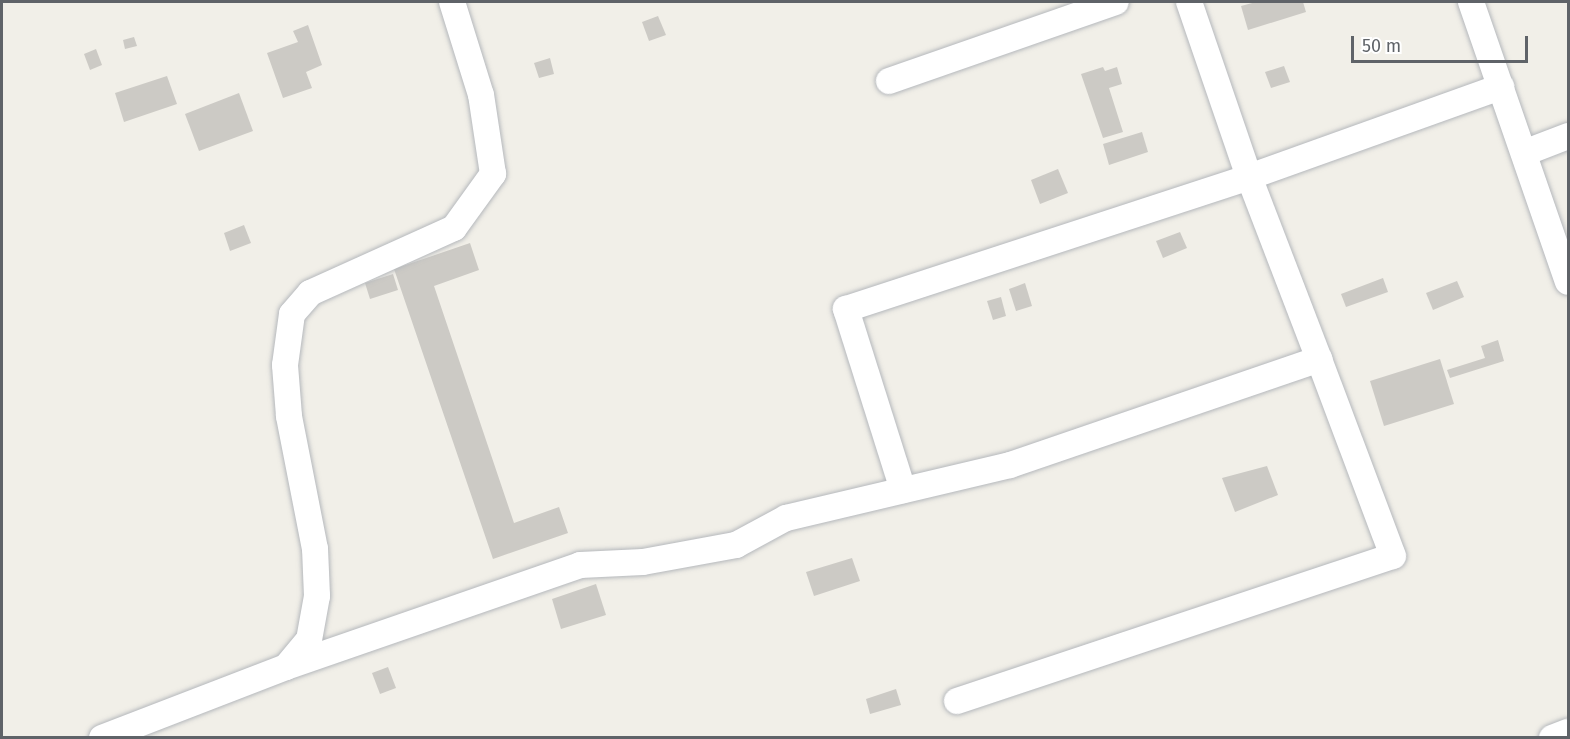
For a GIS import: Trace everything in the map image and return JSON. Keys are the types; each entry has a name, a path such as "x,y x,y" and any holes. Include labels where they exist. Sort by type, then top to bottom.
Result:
{"street":[{"path":"286,667 309,640 317,596 315,549 289,416 285,365 292,314 310,293 454,228 493,174 482,94 452,2"},
{"path":"889,81 1116,2"},
{"path":"957,701 1394,556 1249,177 1189,2"},
{"path":"1471,2 1569,282"},
{"path":"903,490 846,309 1249,177 1501,87"},
{"path":"1524,153 1569,136"},
{"path":"102,738 286,667 580,565 643,562 736,545 786,518 1010,465 1319,359"},
{"path":"1552,738 1569,732"}],"building":[{"path":"1256,2 1303,2 1306,12 1248,30 1241,6"},
{"path":"658,16 666,35 649,41 642,22"},
{"path":"308,25 322,65 306,72 312,88 283,98 267,53 298,42 293,31"},
{"path":"134,37 137,46 125,49 123,40"},
{"path":"96,49 102,65 90,70 84,54"},
{"path":"550,58 554,74 539,78 534,63"},
{"path":"1284,66 1290,82 1271,88 1265,72"},
{"path":"1103,67 1105,71 1117,67 1122,84 1109,88 1123,132 1103,138 1081,74"},
{"path":"167,76 177,104 124,122 115,93"},
{"path":"239,93 253,131 199,151 185,114"},
{"path":"1142,132 1148,152 1109,165 1103,144"},
{"path":"1058,169 1068,193 1040,204 1031,180"},
{"path":"244,225 251,243 230,251 224,233"},
{"path":"1180,232 1187,248 1163,258 1156,241"},
{"path":"470,243 479,270 434,286 514,523 559,507 568,533 493,559 394,269"},
{"path":"393,274 398,290 370,299 365,283"},
{"path":"1383,278 1388,292 1346,307 1341,294"},
{"path":"1457,281 1464,297 1433,310 1426,293"},
{"path":"1025,283 1032,306 1016,311 1009,289"},
{"path":"1001,297 1006,316 993,320 987,301"},
{"path":"1498,340 1504,361 1450,378 1447,370 1485,358 1481,346"},
{"path":"1440,359 1454,404 1384,426 1370,381"},
{"path":"1267,466 1278,495 1235,512 1222,478"},
{"path":"852,558 860,581 814,596 806,572"},
{"path":"596,584 606,615 561,629 552,599"},
{"path":"388,667 396,688 380,694 372,673"},
{"path":"896,689 901,705 870,714 866,699"}]}
